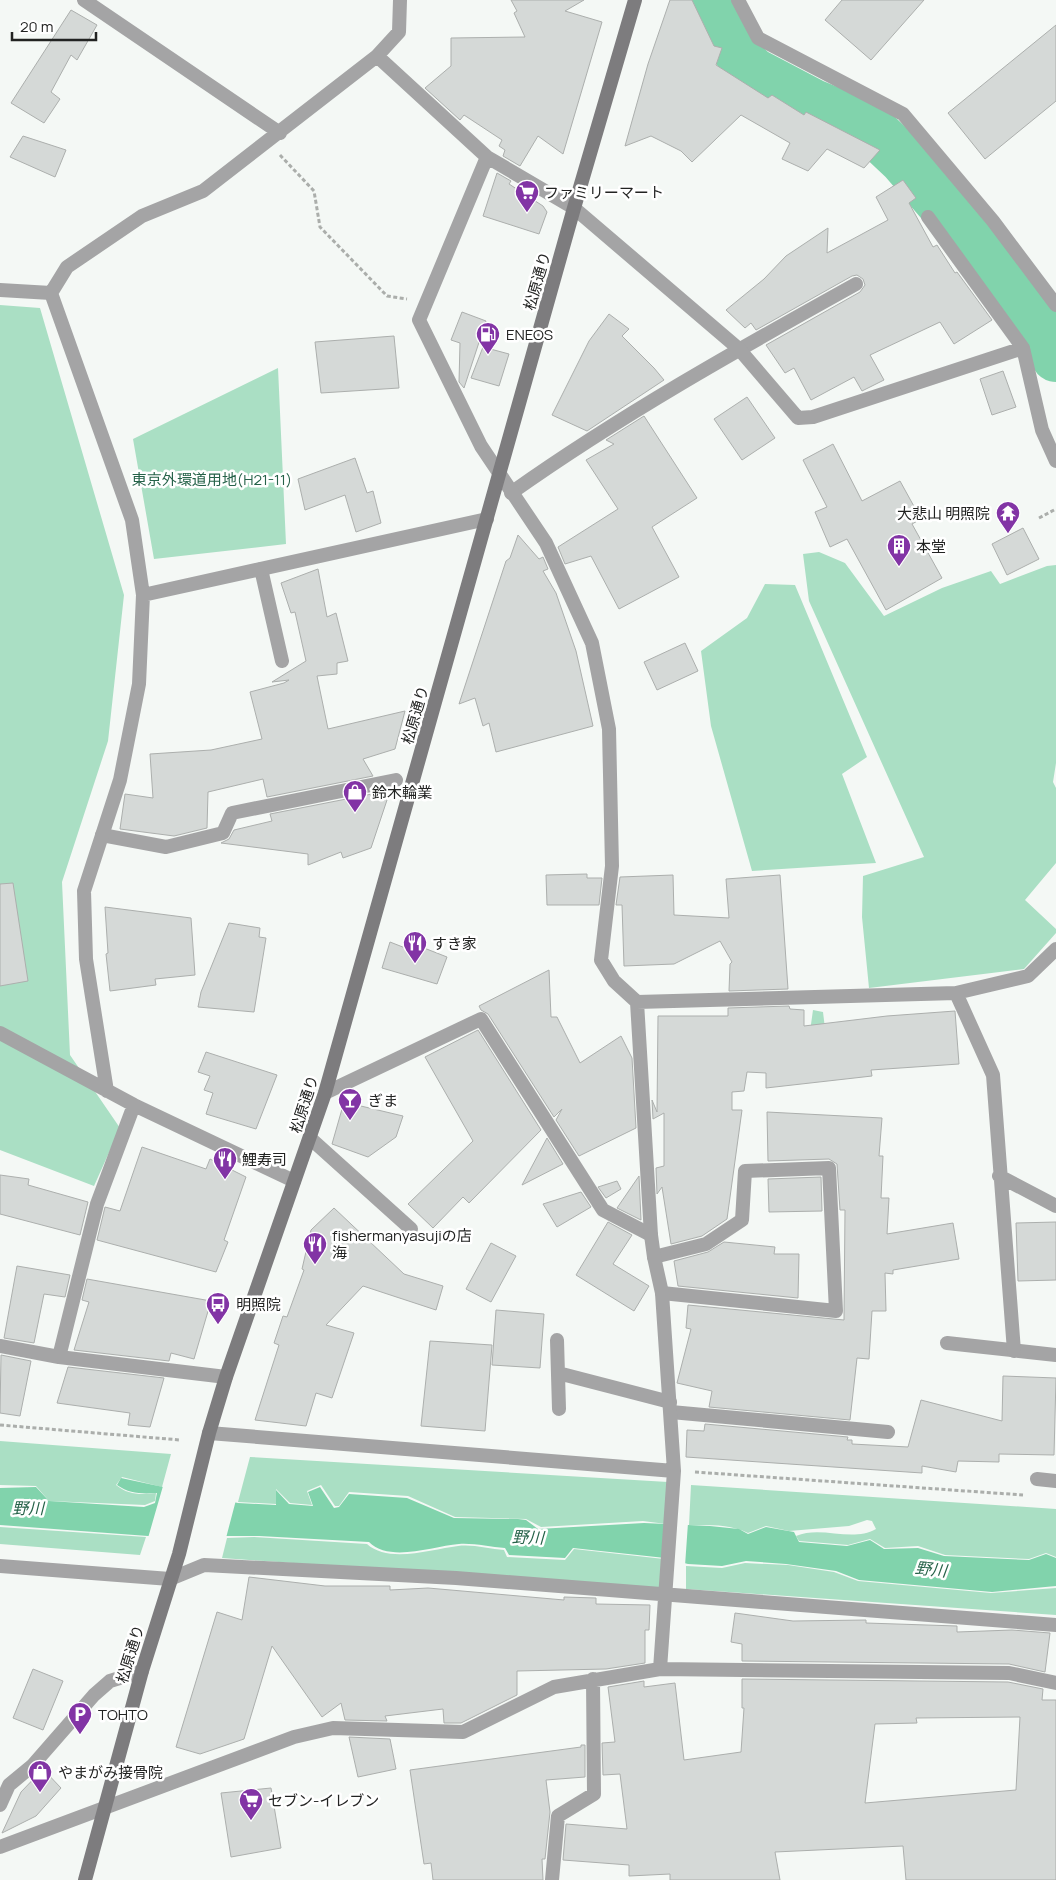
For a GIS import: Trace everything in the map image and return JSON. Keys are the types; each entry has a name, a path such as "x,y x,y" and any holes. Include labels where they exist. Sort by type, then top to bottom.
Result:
{"main road":[{"name":"松原通り","path":"85,1880 142,1671 179,1554 209,1432 226,1377 325,1093 574,208 635,0"}],"street":[{"path":"84,0 280,133"},
{"path":"51,293 67,267 142,216 203,191 280,133 363,65 378,56 399,32 400,0"},
{"path":"738,0 758,38 903,114 993,221 1056,305"},
{"path":"378,56 488,157 574,208 739,349 798,418 813,417 1023,348"},
{"path":"488,157 419,320 481,446 546,543 592,643 609,728 612,866 601,960 614,981 637,1002 652,1235 654,1257 662,1293 671,1407 674,1474 660,1669"},
{"path":"928,217 1023,348 1042,430 1056,461"},
{"path":"512,493 566,454 739,349 856,284"},
{"path":"0,290 51,293"},
{"path":"51,293 132,520 143,595 138,684 120,780 84,891 86,959 107,1091"},
{"path":"143,595 487,519"},
{"path":"261,569 282,661"},
{"path":"102,835 166,846 223,833 232,813 396,780"},
{"path":"637,1002 956,992 1028,976 1056,949"},
{"path":"956,992 993,1075 999,1176 1014,1352"},
{"path":"325,1093 481,1018 603,1210 652,1235"},
{"path":"0,1033 134,1106 294,1181"},
{"path":"59,1357 97,1204 134,1106"},
{"path":"310,1139 411,1229"},
{"path":"654,1257 706,1244 742,1220 745,1171 829,1168 836,1311 662,1293"},
{"path":"999,1176 1056,1206"},
{"path":"557,1340 559,1409"},
{"path":"947,1343 1014,1352 1056,1355"},
{"path":"0,1346 59,1357 226,1377"},
{"path":"558,1373 671,1407 888,1432"},
{"path":"209,1432 674,1474"},
{"path":"1037,1479 1056,1481"},
{"path":"0,1566 170,1579 204,1565 456,1578 665,1590 1056,1625"},
{"path":"0,1847 294,1736 333,1728 463,1732 554,1687 660,1669 1009,1673 1056,1683"},
{"path":"0,1805 9,1785 32,1766 94,1695 110,1681 142,1671"},
{"path":"552,1880 558,1816 594,1794 593,1680"}],"path":[{"path":"268,142 314,191 320,227 381,289 388,296 426,302"},
{"path":"1038,518 1056,509"},
{"path":"0,1425 180,1440"},
{"path":"674,1474 1027,1495"}],"green space":[{"path":"0,305 40,308 124,595 108,741 62,882 70,1055 120,1128 94,1186 0,1150"},
{"name":"東京外環道用地(H21-11)","path":"278,368 286,544 154,559 133,439"},
{"path":"819,552 845,563 884,616 942,588 991,571 1000,584 1047,566 1056,565 1056,763 1053,782 1056,788 1056,863 1025,900 1056,929 1056,933 1024,969 869,988 862,917 863,876 924,857 809,601 803,554"},
{"path":"765,584 795,585 867,757 842,774 876,863 752,871 711,726 701,651 747,618"},
{"path":"813,1010 823,1012 828,1053 807,1053"},
{"path":"0,1441 171,1454 162,1487 122,1477 116,1485 125,1491 135,1494 156,1493 155,1501 145,1505 49,1501 36,1486 0,1485"},
{"path":"250,1457 668,1482 666,1524 643,1521 541,1527 526,1519 455,1517 408,1496 349,1492 339,1506 335,1506 321,1485 307,1491 312,1505 290,1503 276,1489 276,1504 238,1502"},
{"path":"691,1485 1056,1509 1056,1557 1046,1553 1029,1559 945,1555 918,1546 885,1548 870,1539 848,1545 799,1541 796,1536 816,1532 857,1534 876,1529 872,1521 867,1520 849,1526 789,1531 766,1526 748,1533 727,1527 689,1525"},
{"path":"0,1527 146,1537 140,1555 0,1544"},
{"path":"254,1537 367,1544 376,1550 399,1554 469,1546 504,1550 507,1557 565,1560 574,1549 664,1559 662,1589 222,1558 227,1538"},
{"path":"745,1563 788,1565 834,1572 858,1581 991,1593 1056,1588 1056,1615 686,1589 686,1566 722,1568"}],"water":[{"name":"野川","path":"121,1478 238,1503 276,1505 276,1490 289,1504 313,1506 308,1492 320,1487 334,1508 339,1507 349,1494 407,1498 454,1518 526,1520 538,1529 644,1523 739,1529 748,1534 766,1527 794,1532 799,1542 847,1546 870,1540 884,1549 918,1548 944,1556 1029,1560 1046,1554 1056,1558 1056,1586 992,1592 859,1580 836,1571 786,1564 746,1561 722,1566 688,1564 665,1558 573,1548 565,1558 509,1555 505,1548 465,1544 400,1552 378,1548 369,1542 259,1536 148,1536 0,1525 0,1488 36,1487 49,1501 144,1507 155,1503 157,1493 131,1492 117,1485"}],"pier":[{"path":"163,1486 236,1500 226,1538 148,1538"},
{"path":"668,1522 688,1523 685,1566 666,1560"}],"building":[{"path":"511,0 584,0 565,11 602,22 563,154 538,136 520,166 503,156 505,150 499,146 502,140 464,115 460,120 425,88 451,66 451,38 525,37 514,13 517,11"},
{"path":"670,0 692,0 714,46 722,48 716,65 768,98 772,95 804,115 806,112 880,150 864,168 827,149 808,171 782,159 790,143 741,115 692,162 681,151 651,136 625,146 648,64"},
{"path":"842,0 924,0 871,60 825,20"},
{"path":"71,10 97,25 77,60 71,55 51,92 60,99 44,123 11,103"},
{"path":"1056,25 1056,101 985,159 948,113"},
{"path":"23,136 66,150 55,177 10,157"},
{"path":"497,173 511,181 509,184 543,206 547,212 539,234 483,216"},
{"path":"903,180 916,198 909,203 933,247 937,245 955,273 957,272 992,320 954,344 940,322 870,355 884,380 862,391 854,377 811,400 794,368 785,373 766,345 860,292 865,285 863,279 857,275 852,276 756,330 751,323 745,328 726,310 764,279 786,256 828,228 827,253 888,220 876,197"},
{"path":"462,312 486,321 464,388 459,382 460,343 451,340"},
{"path":"609,314 629,329 622,336 664,380 587,431 552,415 589,341"},
{"path":"394,336 399,388 321,393 315,342"},
{"path":"483,347 509,354 499,386 471,378"},
{"path":"1003,371 1016,407 992,415 980,379"},
{"path":"747,397 775,438 742,460 714,419"},
{"path":"644,416 697,498 652,527 679,577 619,609 591,556 565,564 558,547 618,509 586,460 614,444 606,440"},
{"path":"833,444 862,501 900,481 921,519 912,524 942,578 886,610 847,539 830,547 815,512 827,507 803,460"},
{"path":"355,458 367,493 373,491 381,523 356,532 345,495 305,510 298,479"},
{"path":"1023,528 1039,559 1007,575 992,544"},
{"path":"518,535 539,559 543,557 548,569 543,571 556,593 576,651 593,726 496,752 489,723 483,726 475,698 459,704 506,561 510,558"},
{"path":"318,569 327,617 336,613 348,661 337,663 337,674 317,676 328,729 405,711 395,749 363,759 373,776 267,797 263,779 208,792 207,828 174,836 120,829 125,794 153,798 150,754 211,750 262,739 250,692 284,683 289,680 272,682 306,661 295,612 291,613 281,583"},
{"path":"685,643 698,671 657,690 644,662"},
{"path":"382,792 387,800 371,848 343,858 341,852 308,865 308,854 221,843 229,839 234,830 272,821 270,814"},
{"path":"587,874 587,878 602,878 599,905 547,905 546,875"},
{"path":"673,875 674,915 729,918 726,879 780,875 788,989 729,991 730,964 732,962 720,941 674,964 624,966 622,905 616,905 620,877"},
{"path":"13,883 28,981 0,986 0,884"},
{"path":"105,907 191,918 195,975 155,979 156,985 110,991 106,954 108,953"},
{"path":"229,923 260,928 259,937 266,938 254,1012 198,1007 201,992"},
{"path":"390,942 418,953 424,948 447,957 437,984 382,968"},
{"path":"549,970 551,1017 557,1017 580,1063 621,1036 632,1058 636,1128 579,1156 556,1120 562,1109 554,1117 488,1014 481,1010 479,1006"},
{"path":"789,1006 790,1009 804,1010 804,1026 887,1016 955,1011 959,1064 871,1070 872,1076 766,1088 766,1073 747,1072 744,1091 732,1092 732,1110 742,1110 727,1219 702,1236 671,1244 662,1187 657,1194 656,1168 664,1166 664,1113 653,1119 652,1100 657,1112 658,1016 728,1016 728,1008"},
{"path":"478,1030 541,1130 469,1203 463,1197 433,1228 408,1204 473,1141 425,1057"},
{"path":"206,1052 277,1075 256,1129 206,1114 213,1093 204,1090 210,1076 198,1072"},
{"path":"344,1102 403,1116 396,1137 368,1157 332,1144"},
{"path":"767,1112 882,1118 879,1156 883,1156 881,1198 889,1198 887,1234 953,1223 959,1259 893,1270 893,1274 885,1273 886,1311 872,1311 869,1359 857,1358 850,1420 709,1407 712,1391 677,1383 691,1329 686,1328 688,1305 844,1320 845,1210 840,1210 837,1164 829,1159 768,1161"},
{"path":"547,1138 563,1164 522,1185"},
{"path":"142,1147 206,1169 210,1159 246,1177 224,1240 228,1242 216,1272 97,1240 105,1207 120,1211"},
{"path":"0,1175 29,1179 28,1185 88,1202 80,1235 0,1214"},
{"path":"639,1176 641,1220 617,1208"},
{"path":"821,1177 822,1211 769,1212 768,1179"},
{"path":"617,1181 621,1189 606,1198 598,1187"},
{"path":"581,1192 591,1207 557,1227 543,1204"},
{"path":"334,1208 404,1274 443,1286 436,1310 363,1286 326,1325 354,1333 332,1398 316,1393 306,1426 255,1420 279,1345 274,1343 283,1316 287,1317 304,1270 302,1269 311,1230"},
{"path":"608,1222 632,1235 613,1264 649,1286 634,1311 576,1275"},
{"path":"1056,1222 1056,1280 1018,1281 1016,1223"},
{"path":"724,1242 775,1247 774,1254 799,1254 798,1298 678,1286 674,1261 708,1252"},
{"path":"491,1243 516,1256 491,1302 466,1289"},
{"path":"17,1266 70,1275 65,1297 44,1294 34,1343 4,1338"},
{"path":"87,1279 211,1301 194,1359 171,1353 169,1361 74,1350 89,1302 82,1300"},
{"path":"496,1310 544,1314 540,1368 492,1365"},
{"path":"430,1341 492,1345 485,1431 421,1426"},
{"path":"1,1355 31,1361 20,1416 0,1413"},
{"path":"68,1367 164,1378 150,1427 128,1425 130,1413 57,1403"},
{"path":"1003,1376 1056,1378 1054,1455 999,1454 999,1462 958,1461 956,1472 922,1466 922,1473 686,1457 687,1430 704,1431 705,1424 848,1437 847,1440 852,1440 852,1444 908,1447 921,1400 1002,1421"},
{"path":"249,1577 325,1586 390,1586 390,1590 428,1588 564,1600 564,1597 596,1598 596,1604 650,1605 649,1630 645,1630 645,1663 606,1669 517,1671 517,1695 461,1723 444,1723 443,1709 385,1716 387,1721 345,1720 341,1703 322,1717 272,1646 244,1739 200,1754 176,1747 217,1612 242,1620"},
{"path":"735,1613 793,1621 866,1620 866,1623 957,1626 957,1632 1012,1630 1050,1633 1045,1672 1009,1664 742,1661 742,1644 731,1642"},
{"path":"33,1669 63,1681 43,1730 13,1718"},
{"path":"742,1679 1008,1682 1043,1689 1042,1700 1056,1700 1056,1880 906,1880 903,1846 775,1852 780,1880 670,1880 670,1874 629,1876 629,1865 563,1860 566,1824 627,1829 620,1774 603,1775 602,1743 615,1742 608,1687 644,1681 644,1687 675,1683 684,1760 741,1752 744,1708 742,1708","holes":["1020,1717 1016,1790 865,1803 875,1724 917,1723 916,1718"]},
{"path":"349,1737 390,1739 396,1769 358,1777"},
{"path":"581,1745 585,1745 585,1777 546,1780 550,1812 545,1859 542,1859 543,1880 433,1880 431,1863 424,1864 410,1770 581,1747"},
{"path":"43,1769 61,1788 36,1816 2,1833 21,1792"},
{"name":"セブン-イレブン","path":"271,1788 281,1848 231,1857 221,1793"}],"waterway":[{"path":"715,0 744,64 754,73 813,104 869,127 903,159 1017,291 1056,357"}],"place":[{"name":"ファミリーマート","path":"527,213"},
{"name":"ENEOS","path":"488,355"},
{"name":"大悲山 明照院","path":"1008,534"},
{"name":"本堂","path":"899,567"},
{"name":"鈴木輪業","path":"355,813"},
{"name":"すき家","path":"415,964"},
{"name":"ぎま","path":"350,1121"},
{"name":"鯉寿司","path":"225,1180"},
{"name":"fishermanyasujiの店 海","path":"315,1265"},
{"name":"明照院","path":"218,1325"},
{"name":"TOHTO","path":"80,1735"},
{"name":"やまがみ接骨院","path":"40,1793"},
{"name":"セブン-イレブン","path":"251,1821"}]}
